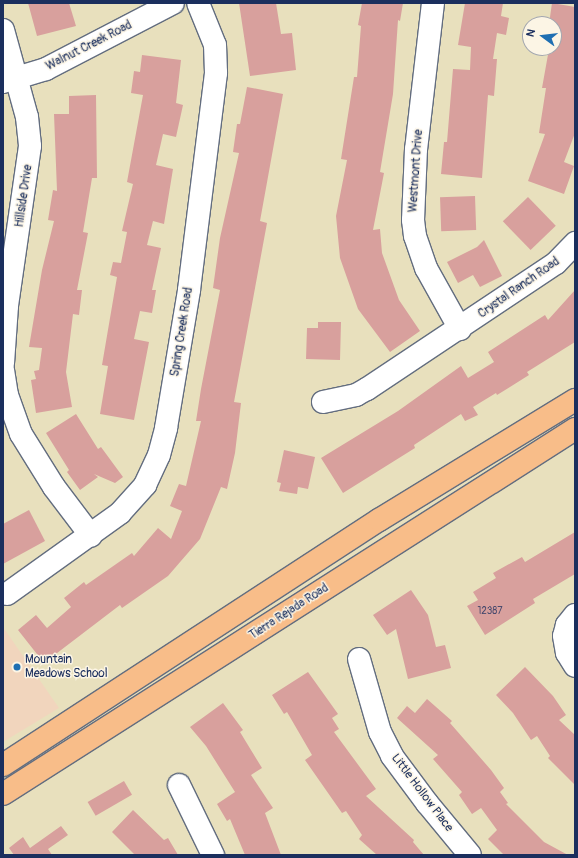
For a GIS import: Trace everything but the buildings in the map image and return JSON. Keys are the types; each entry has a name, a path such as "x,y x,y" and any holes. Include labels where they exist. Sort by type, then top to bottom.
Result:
{"main road":[{"path":"3,765 379,520 575,400"},
{"name":"Tierra Rejada Road","path":"3,794 575,429"}],"street":[{"name":"Walnut Creek Road","path":"9,81 46,68 173,3"},
{"name":"Spring Creek Road","path":"7,594 91,536 133,500 159,455 166,428 189,290 216,73 215,45 198,3"},
{"name":"Westmont Drive","path":"433,3 416,149 413,220 415,236 426,268 460,329"},
{"name":"Hillside Drive","path":"3,30 9,81 27,117 30,146 7,306 3,363"},
{"name":"Crystal Ranch Road","path":"460,329 556,263 575,243"},
{"path":"324,402 350,396 368,389 460,329"},
{"path":"3,370 9,402 21,434 54,487 91,536"},
{"path":"570,623 564,647 575,666"},
{"name":"Little Hollow Place","path":"359,659 380,732 392,756 427,804 470,855"},
{"path":"179,785 213,855"}],"shaded area":[{"name":"Mountain Meadows School","path":"3,627 59,708 3,742"}],"place":[{"name":"Mountain Meadows School","path":"17,667"}]}
